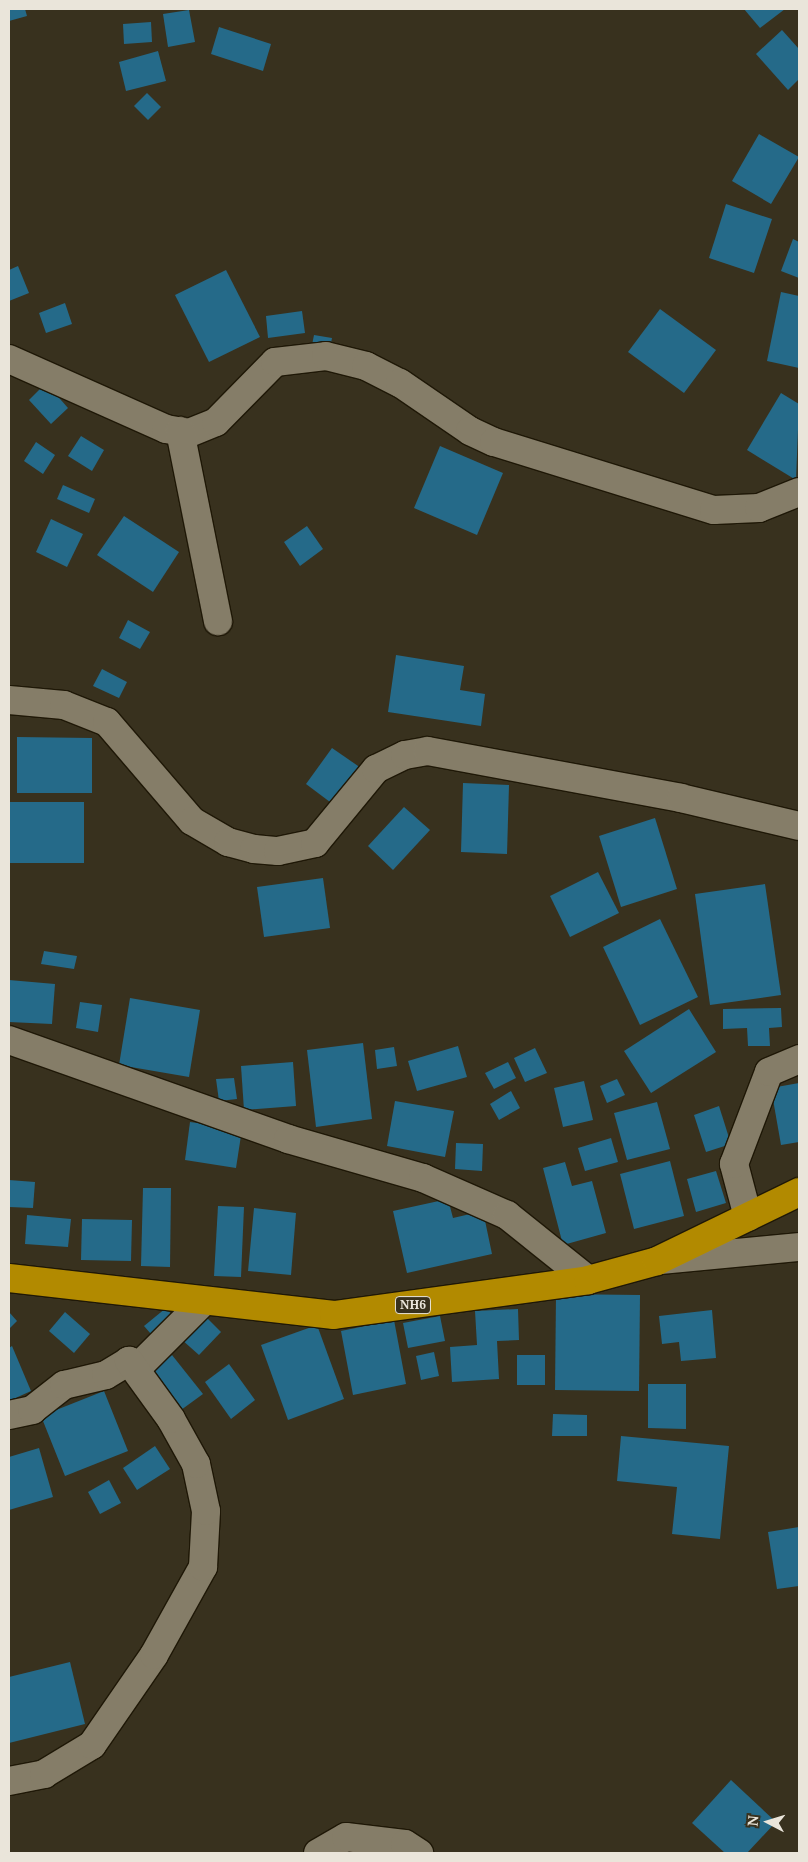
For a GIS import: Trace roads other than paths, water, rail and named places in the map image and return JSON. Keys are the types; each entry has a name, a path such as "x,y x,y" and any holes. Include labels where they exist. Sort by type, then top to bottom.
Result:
{"highway":[{"name":"NH6","path":"9,1278 203,1302 334,1315 588,1280 657,1260 799,1192"}],"street":[{"path":"9,360 166,430 180,431 216,422 275,362 326,356 366,366 400,382 494,442 714,510 759,508 799,492"},
{"path":"180,431 218,621"},
{"path":"9,700 64,705 107,722 192,821 228,842 254,848 278,851 316,843 376,769 405,755 428,751 681,798 799,826"},
{"path":"9,1040 288,1139 423,1178 507,1215 588,1280"},
{"path":"748,1217 734,1164 769,1072 799,1059"},
{"path":"657,1260 799,1247"},
{"path":"129,1361 140,1365 203,1302"},
{"path":"9,1415 32,1410 64,1385 106,1375 129,1361"},
{"path":"9,1781 44,1774 92,1745 154,1655 203,1568 206,1511 196,1464 171,1419 129,1361"},
{"path":"318,1853 346,1837 406,1844 419,1853"}]}
